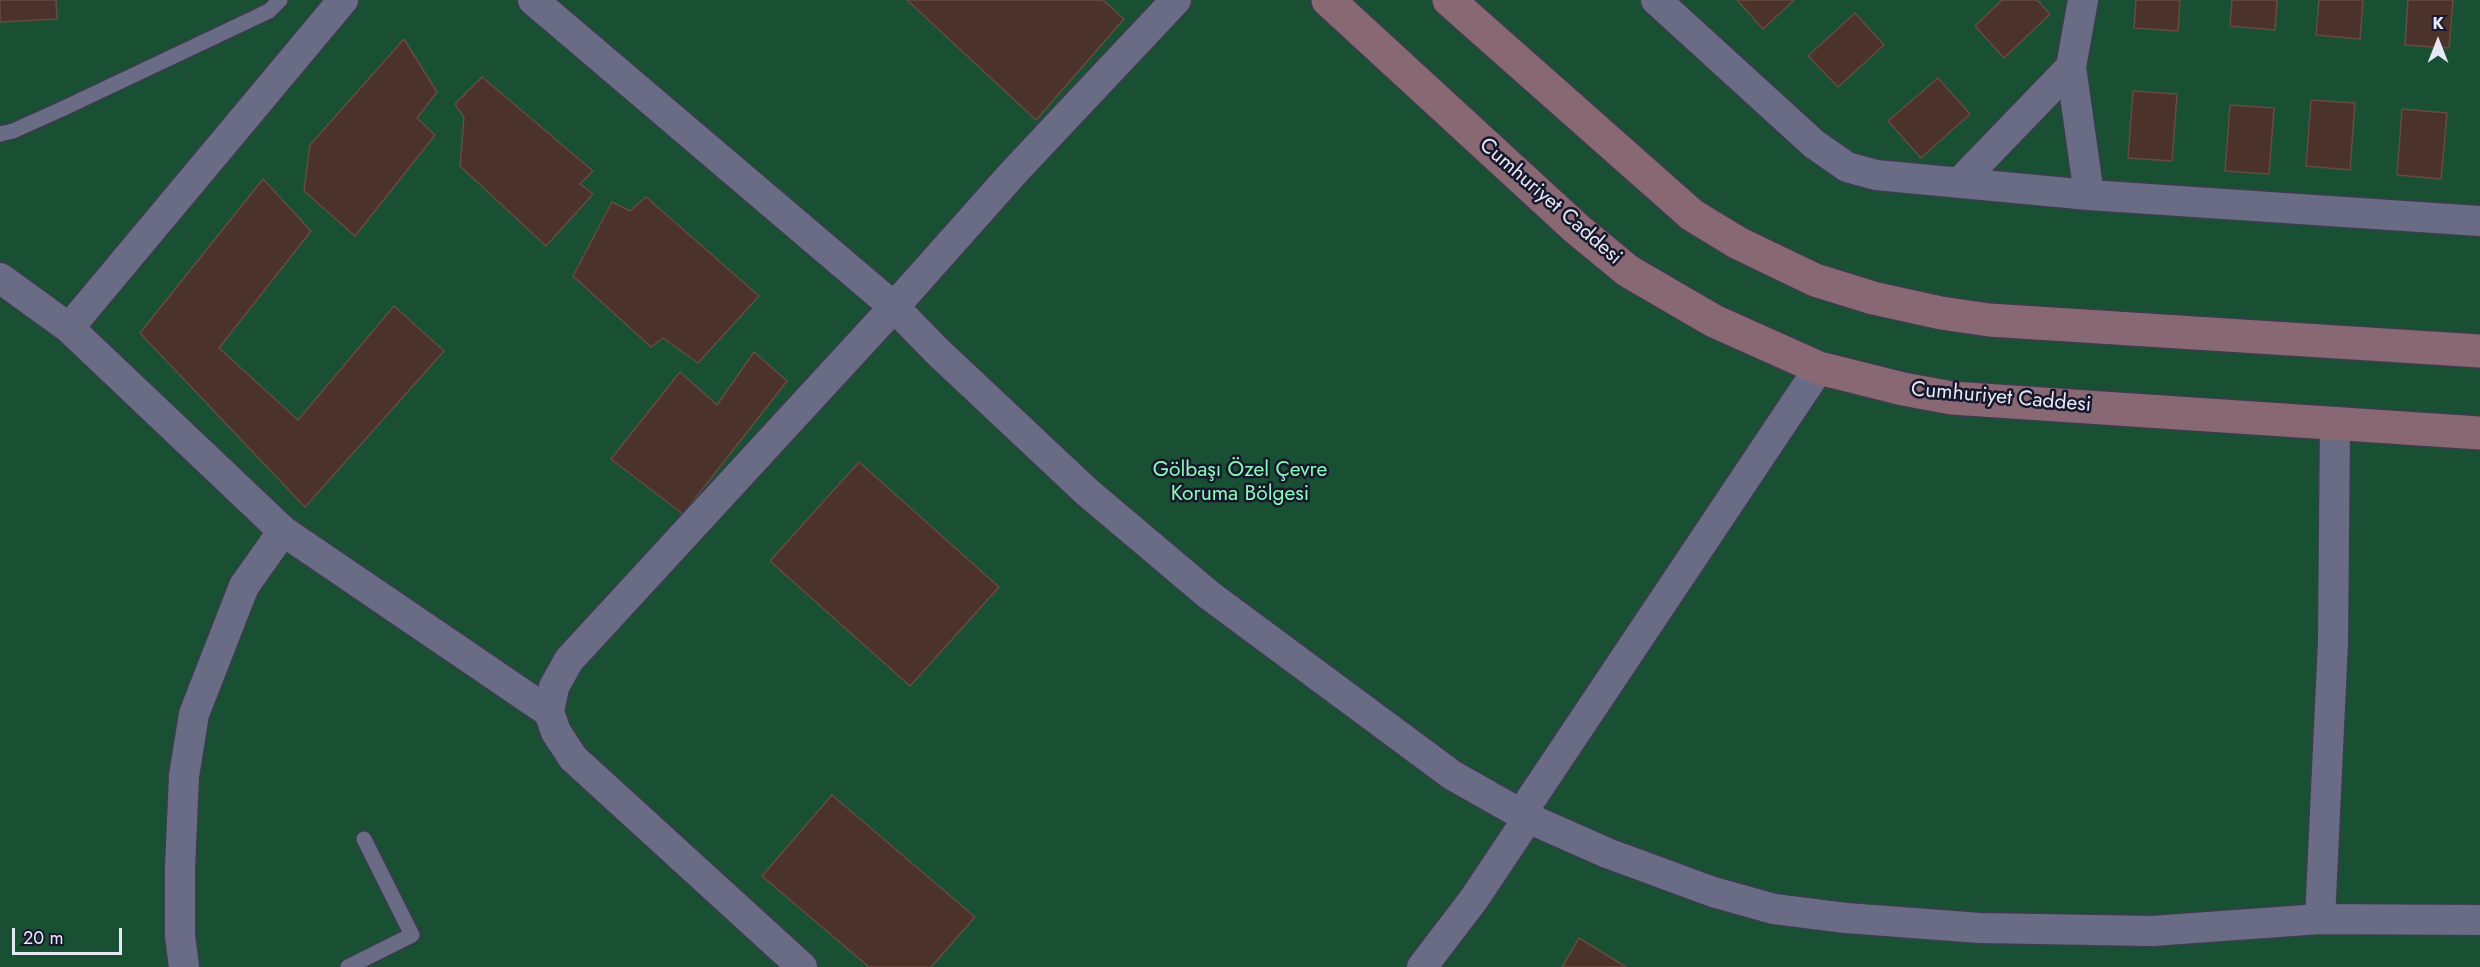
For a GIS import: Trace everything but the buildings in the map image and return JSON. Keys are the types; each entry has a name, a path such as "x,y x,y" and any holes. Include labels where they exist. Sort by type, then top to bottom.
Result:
{"main road":[{"name":"Cumhuriyet Caddesi","path":"1328,0 1577,229 1628,271 1714,321 1819,368 1903,389 1952,398 2480,433"},
{"path":"1449,0 1692,215 1738,243 1815,280 1873,298 1941,313 1989,320 2480,351"}],"street":[{"path":"69,328 343,0"},
{"path":"533,0 894,307 938,352 1087,492 1209,595 1452,775 1524,816 1607,853 1713,892 1774,909 1846,918 1980,927 2152,931 2320,919 2480,920"},
{"path":"802,967 573,758 556,732 549,712 554,687 569,660 894,307 1015,171 1176,0"},
{"path":"1656,0 1814,144 1847,167 1912,180 1960,182 2089,195 2480,221"},
{"path":"2083,0 2071,67 2089,195"},
{"path":"1960,182 2071,67"},
{"path":"0,278 69,328 283,531 549,712"},
{"path":"1422,967 1474,899 1524,816 1819,368"},
{"path":"2320,919 2334,642 2335,423"},
{"path":"184,967 180,936 180,868 184,776 194,714 244,586 283,531"}],"lane":[{"path":"0,134 13,131 62,110 269,11 280,0"},
{"path":"348,967 412,935 364,839"}],"green space":[{"name":"Gölbaşı Özel Çevre Koruma Bölgesi","path":"0,0 2480,0 2480,967 0,967"}]}
